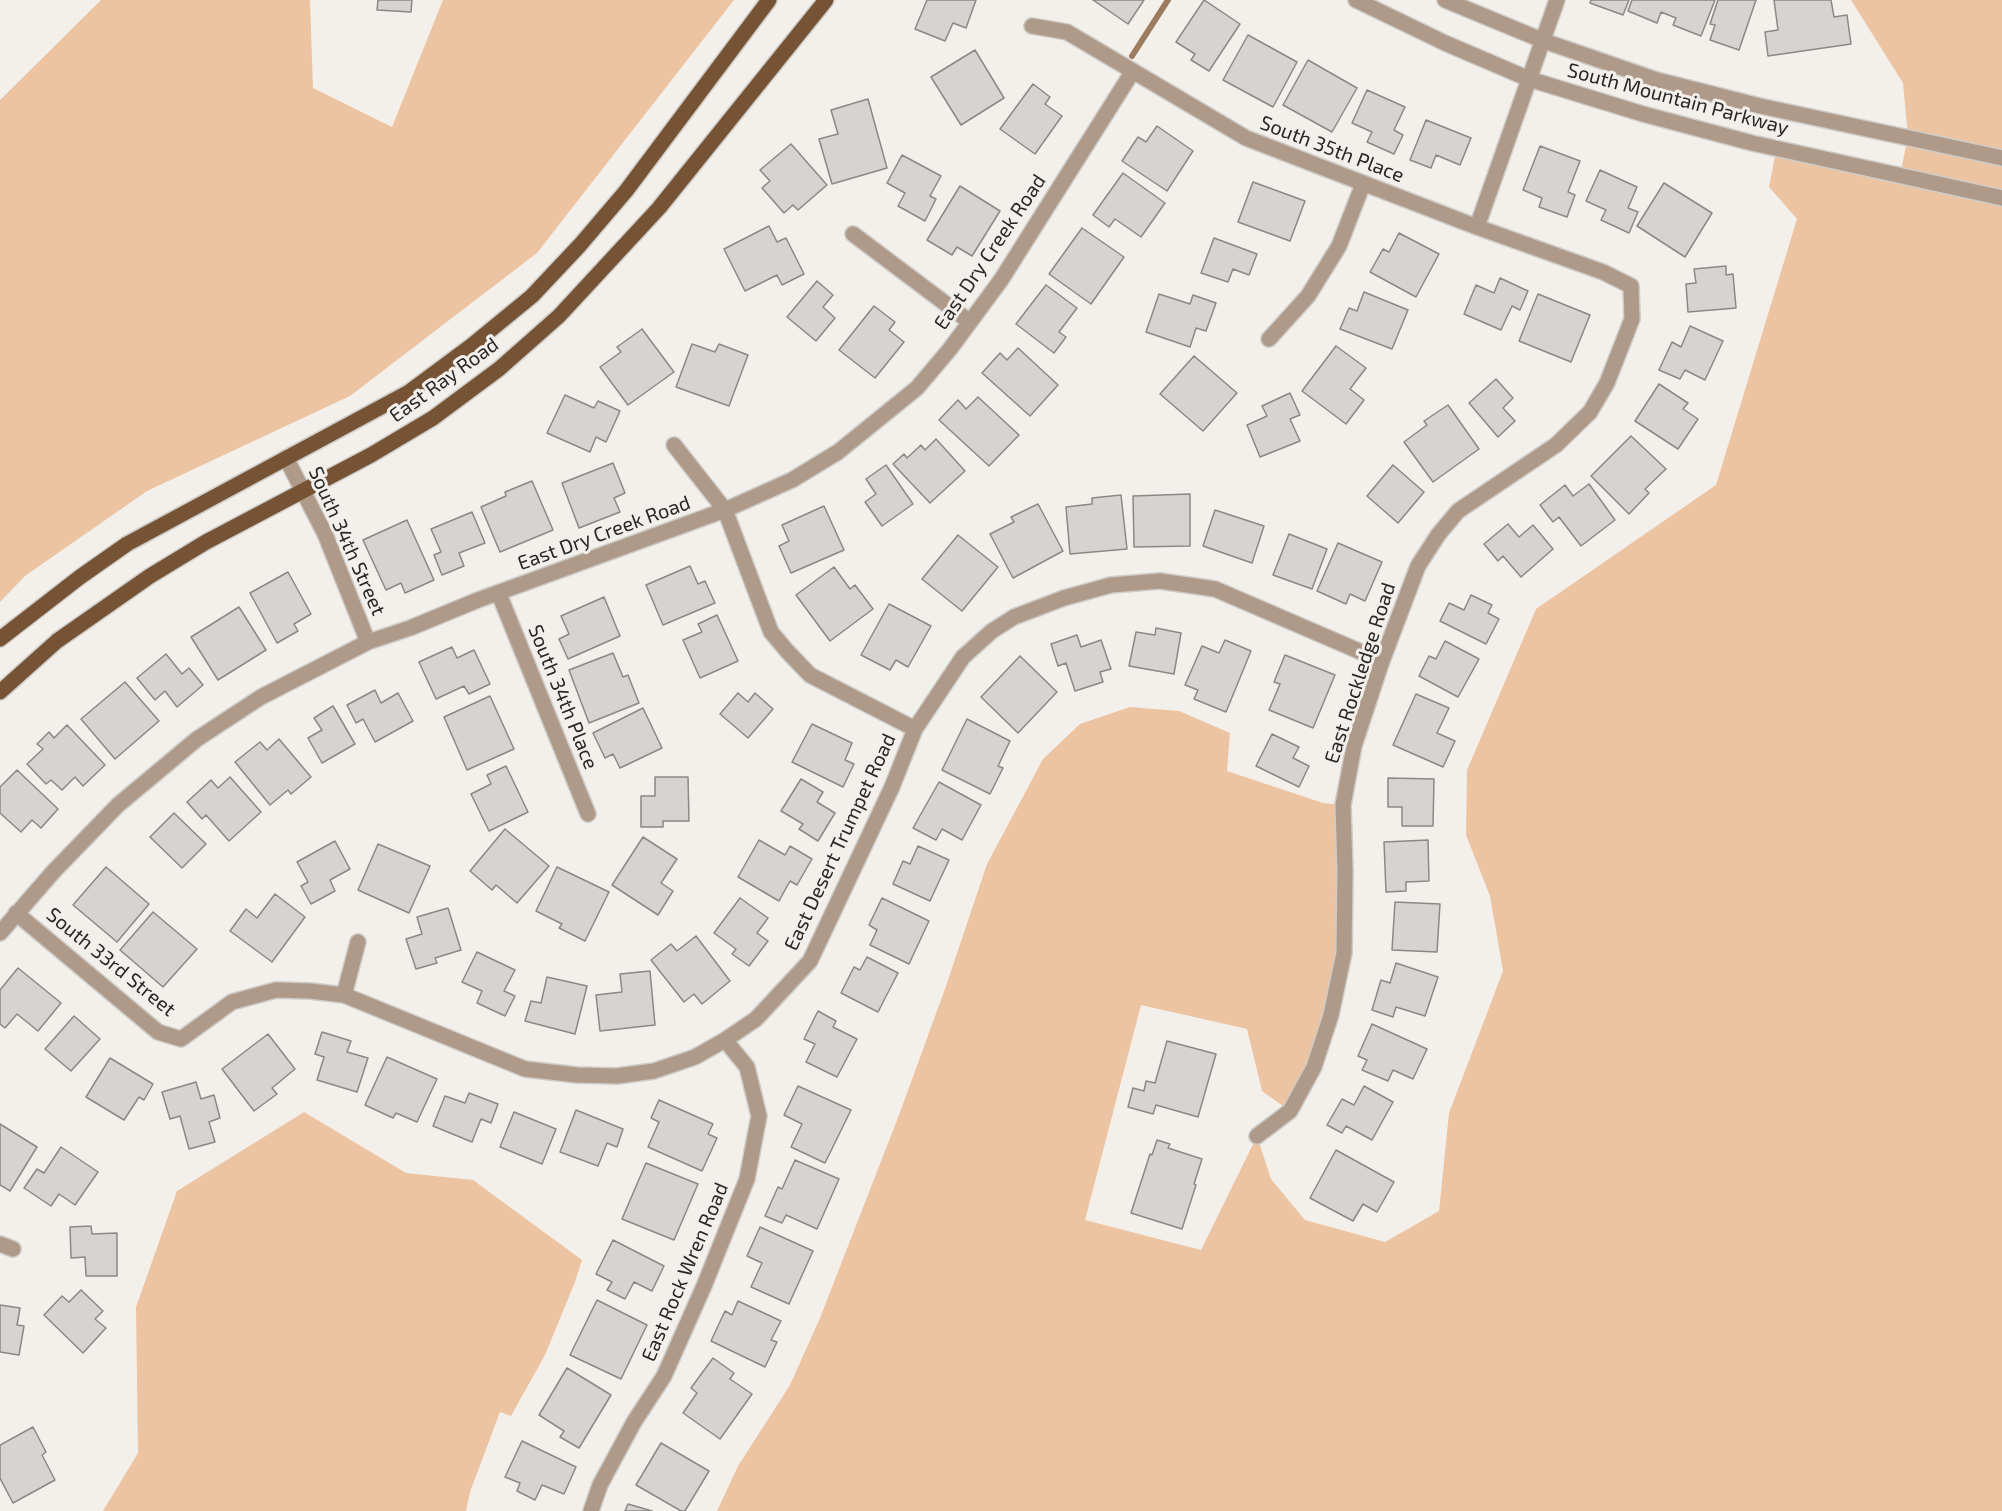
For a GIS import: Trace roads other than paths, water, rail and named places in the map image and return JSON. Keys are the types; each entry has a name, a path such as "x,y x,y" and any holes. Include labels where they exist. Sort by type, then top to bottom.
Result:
{"main road":[{"name":"East Ray Road","path":"0,639 127,544 409,392 471,346 532,296 626,191 769,0"},
{"name":"East Ray Road","path":"0,692 57,640 132,587 206,542 304,491 433,418 499,369 559,316 659,208 826,0"}],"street":[{"name":"South Mountain Parkway","path":"1356,0 1445,43 1529,79 1643,114 1752,143 2002,198"},
{"name":"South Mountain Parkway","path":"1445,0 1544,41 1657,80 1760,106 2002,158"},
{"path":"1477,227 1557,0"},
{"name":"South 35th Place","path":"1032,26 1067,32 1245,138 1477,227 1603,272 1631,286"},
{"name":"East Dry Creek Road","path":"0,933 118,805 197,739 261,697 368,642 725,510 792,480 838,452 917,388 970,322 1001,280 1133,71"},
{"path":"1269,339 1308,296 1339,246 1363,184"},
{"path":"853,234 970,322"},
{"name":"East Rockledge Road","path":"1257,1136 1290,1111 1314,1067 1331,1015 1344,953 1343,806 1354,746 1382,661 1418,566 1438,535 1458,511 1556,445 1590,412 1606,383 1632,319 1631,286"},
{"path":"674,445 725,510 771,632 787,651 810,675 915,729"},
{"name":"South 34th Street","path":"286,458 325,534 368,642"},
{"name":"East Desert Trumpet Road","path":"181,1039 232,1002 276,990 310,991 344,995 525,1069 578,1075 617,1076 654,1071 695,1057 756,1019 810,961 892,787 915,729 963,657 992,631 1014,617 1064,598 1111,585 1160,581 1215,589 1382,661"},
{"name":"South 34th Place","path":"499,594 588,814"},
{"name":"South 33rd Street","path":"16,913 158,1032 181,1039"},
{"path":"344,995 358,942"},
{"name":"East Rock Wren Road","path":"591,1511 600,1485 634,1422 664,1376 704,1286 747,1179 759,1116 747,1067 725,1040"}],"waterway":[{"path":"1132,56 1168,0"}]}
